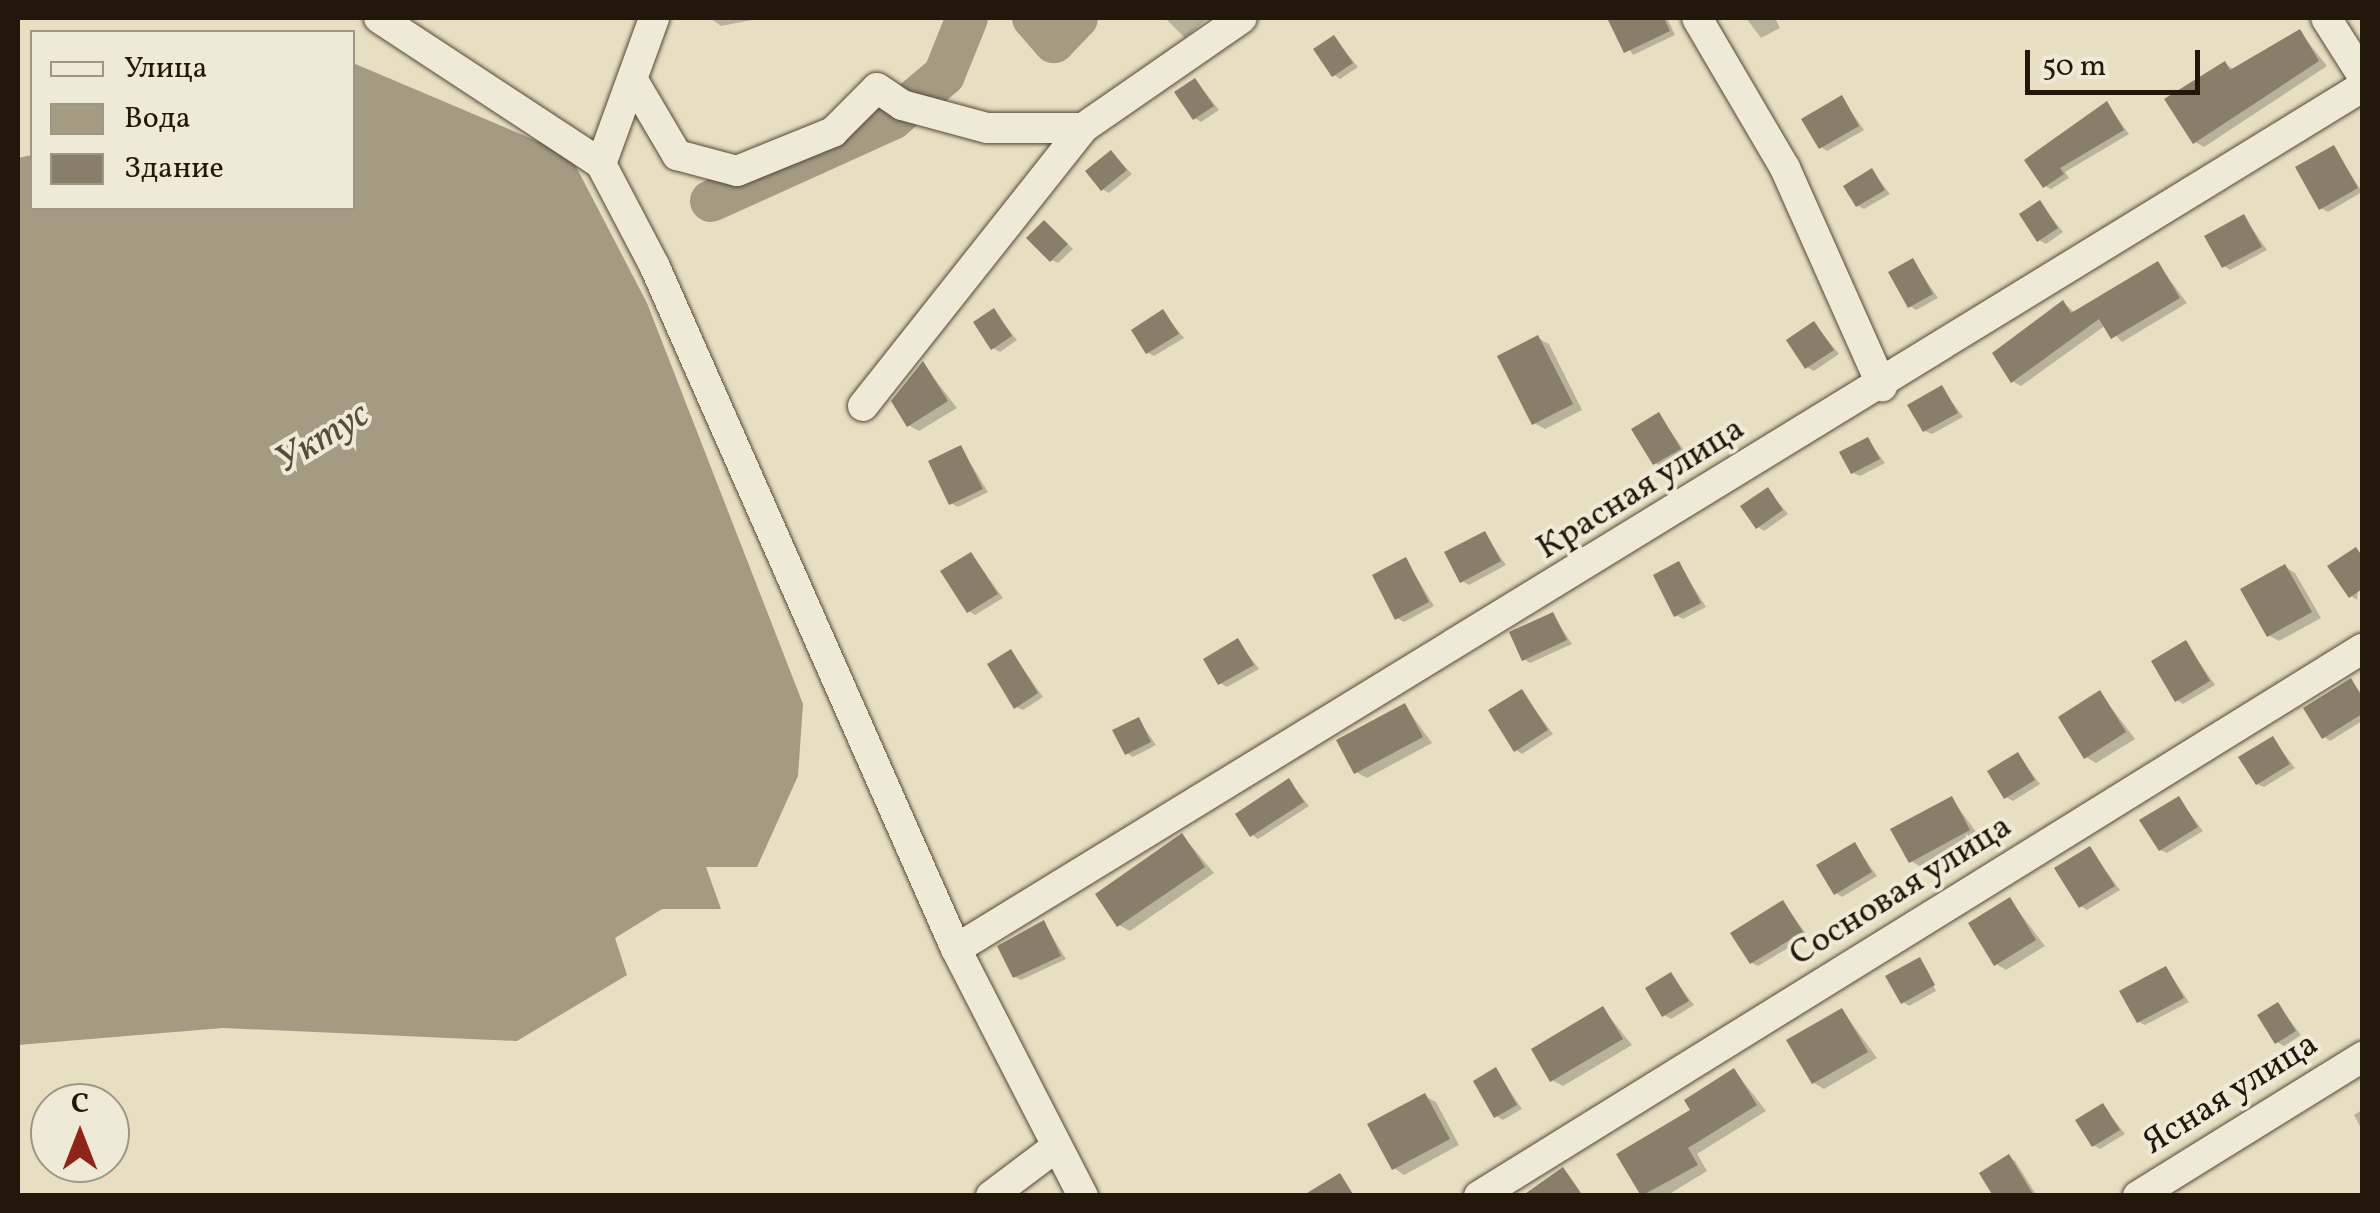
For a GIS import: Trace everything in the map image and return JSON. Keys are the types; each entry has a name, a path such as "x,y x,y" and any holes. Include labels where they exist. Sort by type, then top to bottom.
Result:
{"street":[{"path":"380,18 601,164 654,267 956,949 1084,1196"},
{"path":"601,164 634,82 654,18"},
{"path":"863,406 1083,128 1242,18"},
{"path":"1696,18 1785,168 1882,386"},
{"path":"2326,18 2362,75"},
{"path":"634,82 677,154 737,171 833,132 877,88 902,105 987,128 1083,128"},
{"name":"Красная улица","path":"956,949 1882,386 2362,87"},
{"name":"Сосновая улица","path":"1479,1196 2362,650"},
{"name":"Ясная улица","path":"2138,1196 2362,1057"},
{"path":"991,1196 1056,1147"}],"water":[{"path":"355,64 570,155 647,303 803,704 798,776 757,867 706,867 721,909 662,909 615,938 627,975 517,1041 223,1028 18,1045 18,158 30,155 30,210 355,210"}],"building":[{"path":"1607,18 1664,18 1670,31 1624,53"},
{"path":"2300,29 2319,61 2193,144 2164,99 2225,61 2230,70"},
{"path":"1334,35 1353,63 1332,77 1313,49"},
{"path":"1195,78 1214,106 1193,120 1174,92"},
{"path":"1842,95 1859,126 1819,149 1801,119"},
{"path":"2107,101 2124,130 2060,168 2064,174 2043,188 2024,160"},
{"path":"2334,145 2358,188 2319,210 2295,167"},
{"path":"1111,150 1127,170 1101,191 1085,171"},
{"path":"1872,168 1885,190 1856,207 1843,186"},
{"path":"2040,200 2058,228 2037,242 2019,214"},
{"path":"2244,214 2262,247 2222,268 2204,236"},
{"path":"1044,220 1068,244 1050,262 1026,238"},
{"path":"1913,258 1933,294 1908,308 1888,272"},
{"path":"2158,261 2180,298 2111,339 2099,319 2011,383 1992,353 2063,300 2071,313"},
{"path":"994,308 1012,336 991,350 973,322"},
{"path":"1163,309 1179,334 1146,354 1131,330"},
{"path":"1814,321 1834,350 1805,369 1786,340"},
{"path":"1538,335 1573,404 1532,425 1497,356"},
{"path":"923,361 948,401 907,427 891,401"},
{"path":"1942,385 1958,413 1923,432 1907,405"},
{"path":"1659,412 1681,449 1653,465 1631,429"},
{"path":"1868,437 1880,459 1851,474 1839,452"},
{"path":"961,445 983,489 949,505 928,461"},
{"path":"1768,487 1783,510 1756,529 1740,506"},
{"path":"1485,531 1501,561 1460,583 1444,552"},
{"path":"2356,547 2362,556 2362,589 2349,598 2327,566"},
{"path":"971,552 998,594 967,613 940,571"},
{"path":"1406,557 1429,602 1395,620 1372,575"},
{"path":"1679,561 1701,603 1674,617 1653,575"},
{"path":"2285,564 2312,612 2267,637 2240,589"},
{"path":"1553,612 1567,640 1522,661 1509,632"},
{"path":"1238,638 1254,665 1218,685 1203,659"},
{"path":"2186,640 2210,681 2175,702 2151,661"},
{"path":"1011,649 1038,693 1014,709 987,664"},
{"path":"2351,678 2362,697 2362,714 2322,739 2303,708"},
{"path":"1522,689 1548,730 1514,752 1488,710"},
{"path":"2100,690 2126,732 2084,759 2058,717"},
{"path":"1405,703 1423,737 1354,774 1336,740"},
{"path":"1139,717 1151,742 1125,755 1112,730"},
{"path":"2273,736 2290,764 2256,785 2238,757"},
{"path":"2018,752 2035,780 2004,799 1987,771"},
{"path":"1289,778 1304,802 1250,837 1235,814"},
{"path":"1952,796 1970,830 1909,863 1890,829"},
{"path":"2179,796 2198,827 2159,851 2139,820"},
{"path":"1182,833 1205,867 1117,927 1095,894"},
{"path":"1855,842 1872,872 1834,895 1816,865"},
{"path":"2090,846 2115,886 2079,908 2054,868"},
{"path":"2010,897 2036,940 1994,966 1968,923"},
{"path":"1783,900 1803,932 1750,964 1730,933"},
{"path":"1044,920 1061,956 1013,978 997,946"},
{"path":"1920,957 1935,985 1901,1004 1885,976"},
{"path":"2166,966 2184,998 2137,1023 2119,991"},
{"path":"1671,972 1689,1001 1662,1017 1645,988"},
{"path":"2278,1002 2296,1031 2275,1044 2257,1015"},
{"path":"1603,1006 1623,1039 1550,1082 1531,1049"},
{"path":"1842,1008 1868,1052 1812,1084 1786,1040"},
{"path":"1496,1067 1517,1105 1494,1118 1473,1081"},
{"path":"1734,1068 1757,1105 1688,1148 1698,1165 1641,1196 1616,1154 1690,1110 1684,1100"},
{"path":"1425,1093 1450,1139 1392,1170 1367,1124"},
{"path":"2103,1103 2120,1130 2092,1147 2075,1120"},
{"path":"2009,1154 2034,1196 1993,1196 1979,1173"},
{"path":"1563,1167 1583,1196 1522,1196"},
{"path":"1340,1173 1354,1196 1302,1196"}],"waterway":[{"name":"Уктус","path":"711,201 892,119 944,75 967,18"},
{"name":"Уктус","path":"1033,18 1054,42 1077,18"}]}
